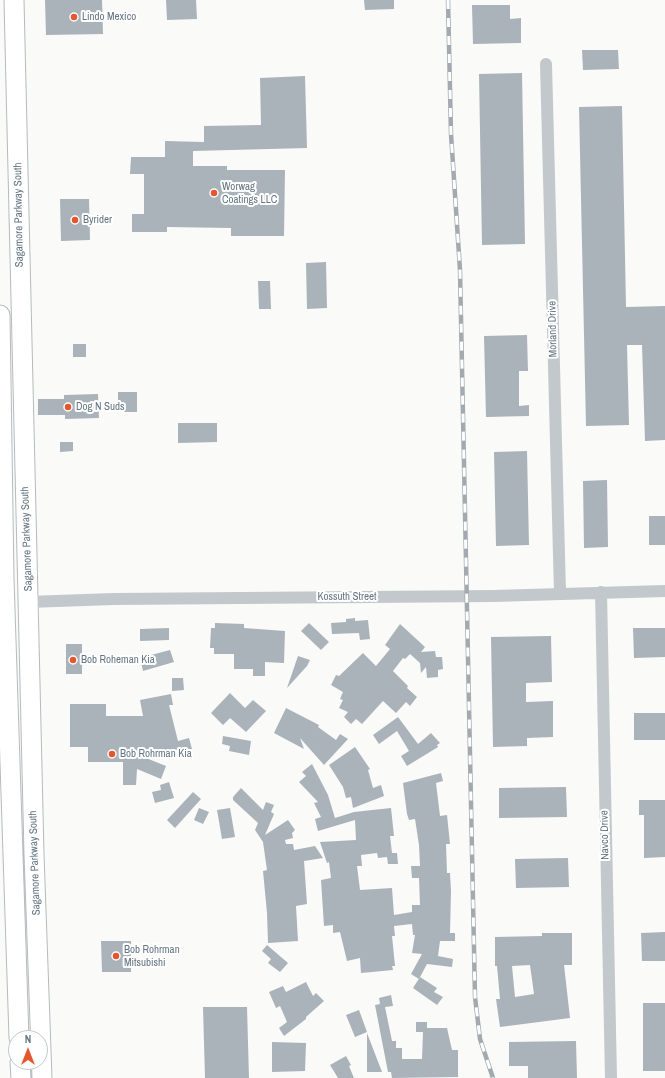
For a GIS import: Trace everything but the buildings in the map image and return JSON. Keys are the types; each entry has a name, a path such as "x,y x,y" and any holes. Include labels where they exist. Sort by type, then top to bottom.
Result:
{"main road":[{"name":"Sagamore Parkway South","path":"14,0 28,602 42,1078"},
{"name":"Sagamore Parkway South","path":"0,315 4,587 20,1030"}],"street":[{"name":"Morland Drive","path":"546,64 560,593"},
{"name":"Kossuth Street","path":"28,602 121,599 493,596 665,591"},
{"name":"Navco Drive","path":"600,592 611,1078"}],"railway":[{"path":"448,0 451,134 460,270 475,997 480,1039 493,1078"}],"place":[{"name":"Lindo Mexico","path":"74,17"},
{"name":"Worwag Coatings LLC","path":"214,193"},
{"name":"Byrider","path":"75,220"},
{"name":"Dog N Suds","path":"68,407"},
{"name":"Bob Roheman Kia","path":"73,660"},
{"name":"Bob Rohrman Kia","path":"112,754"},
{"name":"Bob Rohrman Mitsubishi","path":"116,956"}]}
